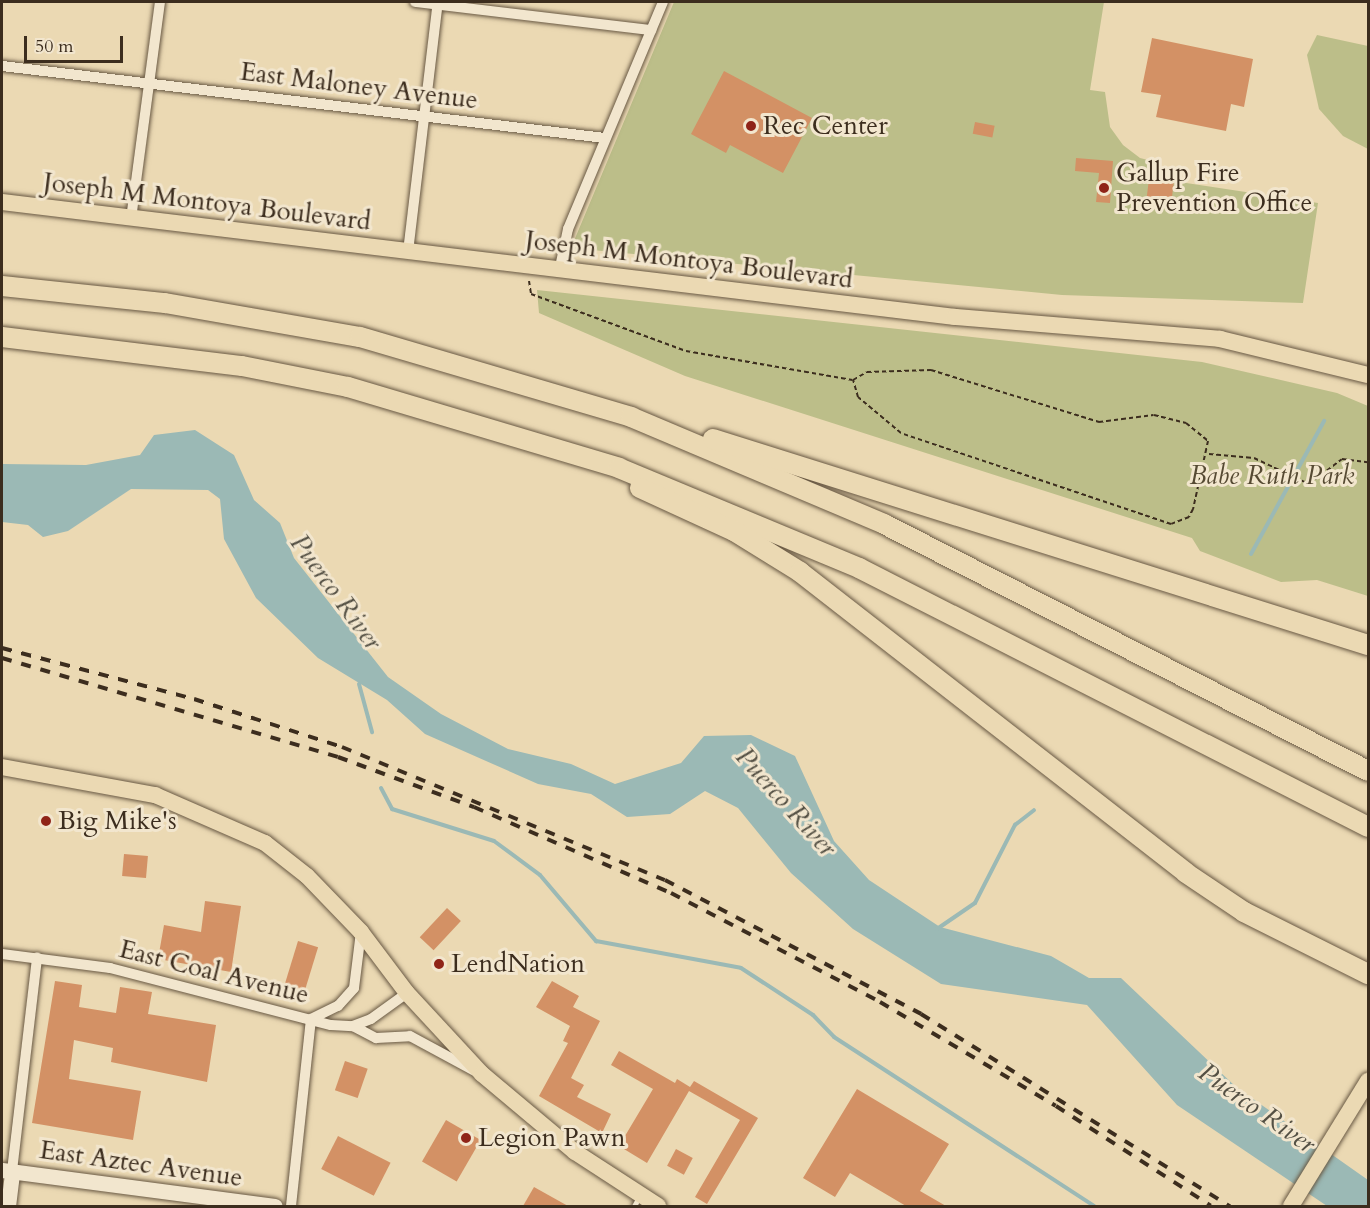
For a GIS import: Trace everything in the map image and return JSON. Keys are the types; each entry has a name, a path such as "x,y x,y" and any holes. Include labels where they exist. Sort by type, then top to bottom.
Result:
{"highway":[{"path":"2,286 272,319 509,377 1152,573 1368,645"},
{"path":"2,337 242,366 348,387 520,435 686,493 858,568 1368,827"},
{"path":"509,377 631,417 884,524 1368,771"},
{"path":"520,435 734,531 800,572 1186,873 1244,912 1368,974"},
{"path":"1336,957 1368,980"}],"main road":[{"name":"Joseph M Montoya Boulevard","path":"2,202 559,272 955,317 1220,339 1368,375"},
{"path":"2,767 155,795 230,824 308,876 360,932 407,993 482,1074 531,1119 637,1201 658,1206"},
{"path":"1291,1206 1368,1081"},
{"path":"7,1171 8,1206"},
{"name":"East Aztec Avenue","path":"7,1171 275,1206"}],"street":[{"path":"131,219 160,2"},
{"path":"415,2 651,30"},
{"path":"559,272 568,229 663,2"},
{"path":"408,252 438,3"},
{"name":"East Maloney Avenue","path":"2,66 605,138"},
{"path":"291,1206 311,1019 338,1006 354,988 360,932"},
{"name":"East Coal Avenue","path":"2,954 37,957 194,986 311,1019 353,1026 376,1038 410,1036 482,1074"},
{"path":"7,1171 37,957"},
{"path":"353,1026 387,1010 407,993"}],"path":[{"path":"526,267 531,294 686,351 853,380 867,372 931,370 1099,422 1154,416 1201,430 1209,454 1189,517 1171,524 901,433 858,397 853,380"},
{"path":"1209,454 1254,458 1309,484 1341,459 1368,462"}],"green space":[{"path":"674,2 1104,2 1090,90 1105,92 1110,127 1123,145 1140,158 1160,163 1160,179 1318,203 1303,303 1062,295 571,248"},
{"path":"1317,35 1368,46 1368,149 1343,136 1319,109 1307,55"},
{"name":"Babe Ruth Park","path":"537,290 1202,362 1337,393 1368,406 1368,596 1317,580 1281,582 1200,551 1192,538 685,376 539,313"}],"water":[{"name":"Puerco River","path":"195,430 234,455 254,500 280,523 294,558 388,677 441,714 508,749 571,764 615,784 681,763 704,736 751,735 795,756 834,841 869,880 940,927 1051,956 1089,978 1121,978 1236,1087 1368,1180 1368,1206 1327,1206 1177,1105 1087,1005 941,984 853,929 791,873 738,808 705,791 670,814 627,817 591,794 538,784 425,734 387,700 318,658 256,598 224,539 220,499 208,490 131,489 68,531 43,537 28,525 2,522 2,464 86,465 140,455 154,435"}],"building":[{"path":"1152,38 1253,59 1244,107 1231,104 1226,131 1156,117 1161,95 1141,92"},
{"name":"Rec Center","path":"724,71 812,118 783,173 730,145 726,153 691,134"},
{"path":"975,122 995,126 992,138 973,134"},
{"name":"Gallup Fire Prevention Office","path":"1076,158 1113,161 1110,203 1096,202 1099,173 1075,171"},
{"path":"1149,179 1174,182 1172,200 1147,197"},
{"path":"124,854 148,856 146,878 122,876"},
{"path":"205,901 241,906 231,972 158,959 164,925 201,932"},
{"path":"447,908 461,921 434,950 420,937"},
{"path":"298,941 318,947 303,996 283,990"},
{"path":"55,981 82,985 79,1007 116,1013 120,987 152,992 148,1014 216,1025 207,1082 111,1062 113,1048 74,1040 69,1079 141,1091 133,1140 32,1123"},
{"path":"552,981 579,996 573,1007 600,1021 571,1078 584,1085 577,1097 611,1114 602,1133 539,1096 568,1043 563,1041 570,1026 536,1007"},
{"path":"619,1051 675,1083 677,1079 690,1087 694,1081 758,1118 707,1204 695,1197 740,1120 689,1091 647,1163 619,1146 653,1089 611,1065"},
{"path":"345,1061 368,1069 358,1098 335,1090"},
{"path":"857,1089 949,1144 920,1191 946,1206 906,1206 850,1173 835,1197 803,1178"},
{"path":"446,1120 481,1140 457,1182 422,1162"},
{"path":"338,1136 391,1163 374,1196 321,1169"},
{"path":"676,1149 693,1158 684,1175 667,1166"},
{"path":"534,1187 568,1206 523,1206"}],"waterway":[{"path":"1251,554 1324,421"},
{"path":"359,684 372,732"},
{"path":"381,788 392,809 494,841 540,875 596,941 741,968 813,1015 834,1037 1094,1206"},
{"path":"937,929 975,903 1015,825 1034,810"}],"railway":[{"path":"2,648 194,699 342,747 665,880 921,1014 1230,1206"},
{"path":"2,658 338,757 474,807 671,893 880,1002 1056,1106 1211,1206"}],"place":[{"name":"Rec Center","path":"751,126"},
{"name":"Gallup Fire Prevention Office","path":"1104,188"},
{"name":"Big Mike's","path":"46,821"},
{"name":"LendNation","path":"439,964"},
{"name":"Legion Pawn","path":"466,1138"}]}
